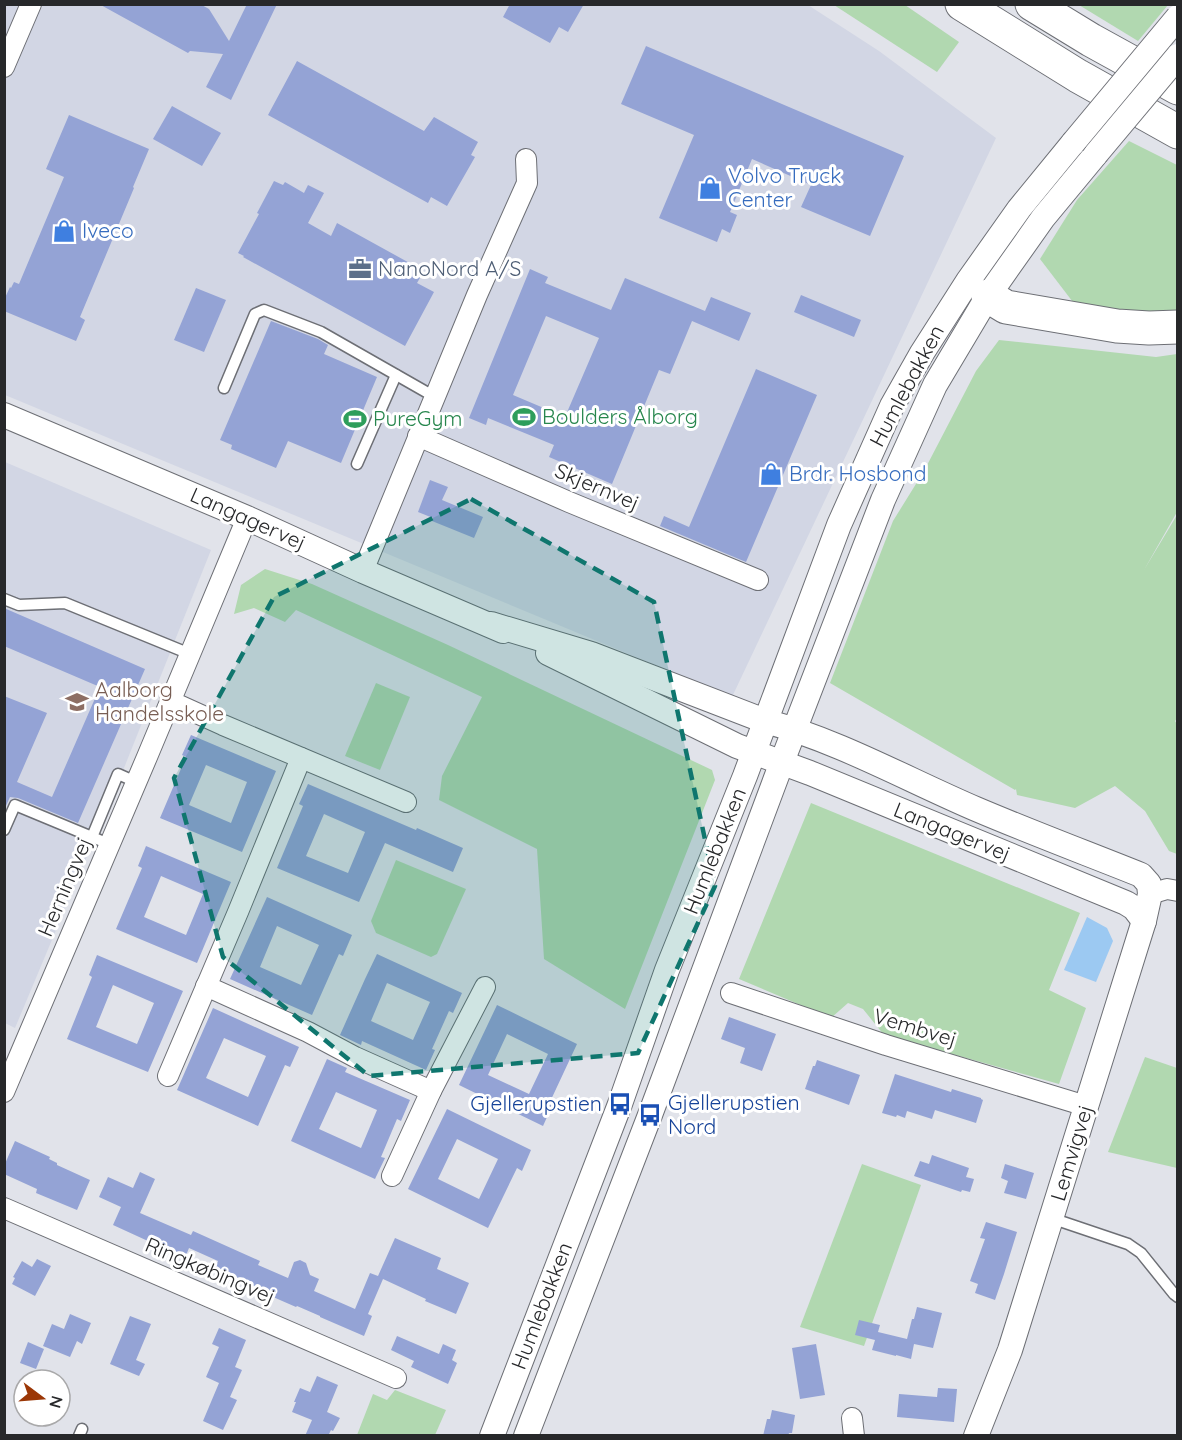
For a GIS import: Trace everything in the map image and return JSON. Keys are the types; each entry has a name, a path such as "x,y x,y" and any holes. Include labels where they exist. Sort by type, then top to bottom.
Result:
{"highway":[{"path":"962,4 1078,76 1178,132"},
{"path":"1032,4 1178,88"},
{"path":"978,288 1006,307 1117,326 1178,327"}],"street":[{"path":"4,67 31,4"},
{"name":"Humlebakken","path":"526,1436 888,490 978,288 1019,209 1178,17"},
{"name":"Humlebakken","path":"492,1436 620,1104 667,970 760,736 839,525 892,406 922,353 1043,218 1178,56"},
{"path":"363,570 477,295 527,183 526,159"},
{"name":"Langagervej","path":"4,415 491,624 606,682 648,690 760,736 789,745 940,804 976,809 1141,875 1149,884 1150,894"},
{"name":"Skjernvej","path":"418,436 569,502 758,580"},
{"name":"Herningvej","path":"4,1092 101,841 136,782 247,518"},
{"name":"Langagervej","path":"491,624 591,654 760,736"},
{"path":"170,701 406,802"},
{"path":"760,736 789,745"},
{"name":"Langagervej","path":"789,745 1126,903 1134,908 1144,921"},
{"path":"168,1076 301,758"},
{"path":"1150,894 1167,889 1178,891"},
{"name":"Lemvigvej","path":"976,1436 1010,1350 1144,921 1150,894"},
{"path":"206,986 308,1032 355,1058 431,1091"},
{"path":"392,1176 431,1091 485,987"},
{"name":"Vembvej","path":"731,993 886,1045 1086,1106"},
{"name":"Ringkøbingvej","path":"4,1208 396,1378"}],"lane":[{"path":"224,388 255,314 264,310 321,332 435,397"},
{"path":"357,464 396,375"},
{"path":"4,599 19,605 65,603 190,654"},
{"path":"4,830 15,805 101,841"},
{"path":"1051,1218 1128,1244 1141,1253 1173,1294 1178,1297"}],"highlighted area":[{"path":"471,499 654,602 715,886 638,1053 369,1076 223,957 174,778 274,597"}],"shaded area":[{"path":"4,5 808,5 879,51 996,138 732,697 5,395"},
{"name":"Aalborg Handelsskole","path":"5,462 211,550 124,768 15,1028 5,1023"}],"green space":[{"path":"834,5 905,5 959,42 937,72"},
{"path":"1079,5 1168,5 1138,41"},
{"path":"1129,141 1177,165 1177,316 1079,310 1040,259 1077,200"},
{"path":"999,340 1156,357 1177,354 1177,512 1144,570 1177,515 1178,717 1175,721 1178,726 1177,854 1169,851 1145,811 1115,786 1075,808 1017,795 1016,789 830,683 893,521 924,471 976,371"},
{"path":"265,569 312,584 448,645 712,770 715,780 625,1009 544,959 537,849 439,800 442,776 482,697 296,610 285,622 254,608 234,614 241,585"},
{"path":"376,683 410,697 380,770 345,756"},
{"path":"811,803 1080,913 1049,990 1086,1008 1059,1084 884,1035 863,1009 848,1003 831,1018 739,979"},
{"path":"396,860 466,889 437,954 431,957 376,933 371,921"},
{"path":"1145,1057 1177,1068 1177,1168 1108,1152"},
{"path":"862,1164 921,1185 864,1346 800,1327"},
{"path":"395,1390 446,1410 435,1435 357,1435 373,1394 387,1400"}],"water":[{"path":"1087,917 1107,928 1113,941 1096,982 1064,970"}],"building":[{"path":"99,4 200,4 209,9 229,41 247,4 277,4 231,100 206,87 223,54 190,51 188,53"},
{"path":"510,4 584,4 568,32 559,27 550,43 503,17"},
{"path":"646,46 904,156 870,236 801,207 811,185 752,159 730,212 737,215 730,233 722,229 717,242 659,218 694,135 621,104"},
{"path":"297,61 424,131 434,117 478,142 471,155 475,157 447,206 431,197 428,203 268,115"},
{"path":"172,106 221,133 202,166 153,139"},
{"path":"69,115 149,149 80,317 85,320 76,341 4,311 4,300 14,282 19,284 64,177 46,169"},
{"path":"274,181 283,185 285,182 304,193 308,185 324,193 308,223 331,236 337,223 424,271 417,283 434,292 405,346 238,253"},
{"path":"530,269 548,277 545,283 611,310 625,278 705,311 711,297 751,313 739,341 692,321 670,374 659,370 612,484 549,457 554,445 488,418 486,425 469,418","holes":["546,316 599,338 565,417 513,395"]},
{"path":"196,288 226,300 204,352 174,340"},
{"path":"801,295 861,320 854,337 794,312"},
{"path":"271,321 318,339 328,345 324,354 377,377 341,463 288,441 276,468 231,449 232,445 220,440"},
{"path":"756,369 817,395 746,562 660,526 664,516 689,527"},
{"path":"430,480 448,487 442,500 483,517 474,538 432,521 433,518 418,512"},
{"path":"4,608 145,669 78,823 18,798 10,797 4,810 4,696 47,713 17,782 52,797 100,687 4,646"},
{"path":"191,735 276,771 242,852 160,818 186,757 182,755","holes":["206,765 247,782 231,823 189,805"]},
{"path":"308,784 463,848 453,872 385,843 359,902 277,868 303,806 299,804","holes":["324,814 365,832 348,873 306,856"]},
{"path":"146,846 231,882 197,963 116,929 142,868 138,866","holes":["161,876 203,894 186,935 144,917"]},
{"path":"267,897 352,935 343,956 339,954 312,1015 230,979","holes":["277,926 319,945 301,985 260,967"]},
{"path":"377,954 462,993 453,1013 449,1011 432,1049 435,1050 426,1070 362,1041 361,1045 340,1035","holes":["387,983 430,1002 413,1040 371,1021"]},
{"path":"97,955 183,991 148,1072 67,1039 92,977 89,975","holes":["113,985 154,1003 137,1044 96,1027"]},
{"path":"497,1005 577,1044 549,1104 552,1106 543,1126 459,1085","holes":["507,1034 548,1054 529,1094 488,1075"]},
{"path":"213,1008 299,1047 290,1067 285,1065 258,1126 177,1090","holes":["224,1038 266,1056 248,1097 206,1078"]},
{"path":"729,1017 776,1034 762,1071 740,1063 745,1048 721,1039"},
{"path":"327,1059 347,1068 345,1072 410,1100 401,1121 397,1119 381,1157 385,1158 375,1179 291,1141","holes":["336,1092 377,1110 361,1148 319,1129"]},
{"path":"817,1060 860,1075 849,1105 805,1089"},
{"path":"895,1074 951,1092 952,1089 981,1098 983,1100 976,1123 935,1110 932,1119 907,1111 905,1118 882,1113"},
{"path":"447,1109 531,1150 522,1171 517,1168 488,1228 408,1189","holes":["457,1139 498,1159 479,1199 438,1179"]},
{"path":"15,1141 50,1157 49,1159 57,1165 90,1180 77,1210 36,1193 37,1189 4,1174 4,1166"},
{"path":"932,1155 969,1168 966,1177 974,1179 970,1192 962,1190 961,1192 914,1176 920,1161 929,1164"},
{"path":"1005,1164 1034,1173 1026,1199 1004,1193 1008,1181 1001,1178"},
{"path":"140,1172 155,1179 140,1213 191,1235 193,1231 260,1261 258,1265 288,1278 294,1262 300,1260 306,1263 310,1275 319,1279 314,1291 355,1309 370,1273 378,1276 395,1238 441,1258 437,1269 469,1283 456,1314 383,1279 368,1314 372,1316 364,1336 215,1270 218,1261 189,1248 185,1258 113,1225 121,1207 99,1197 108,1177 133,1188"},
{"path":"986,1222 1017,1232 995,1300 975,1293 978,1284 970,1281 985,1239 980,1238"},
{"path":"37,1259 51,1266 35,1296 12,1284 15,1278 13,1277 22,1261 32,1267"},
{"path":"917,1307 942,1313 933,1348 914,1344 911,1359 872,1350 875,1340 855,1335 859,1320 880,1325 878,1332 907,1339"},
{"path":"70,1314 91,1323 82,1344 77,1341 70,1357 43,1346 52,1324 64,1329"},
{"path":"130,1316 151,1324 136,1360 145,1364 139,1376 110,1364"},
{"path":"219,1328 246,1340 235,1367 242,1370 230,1397 237,1400 223,1430 203,1421 219,1383 206,1377 219,1347 212,1344"},
{"path":"397,1336 439,1354 443,1344 456,1350 452,1360 457,1363 448,1384 411,1367 414,1361 391,1350"},
{"path":"28,1342 44,1349 36,1368 20,1363"},
{"path":"816,1344 825,1395 800,1399 792,1348"},
{"path":"317,1376 338,1385 327,1412 340,1418 328,1436 305,1436 312,1420 292,1412 296,1402 294,1402 300,1388 310,1392"},
{"path":"938,1388 957,1389 954,1422 897,1417 899,1394 937,1397"},
{"path":"772,1410 795,1415 792,1433 788,1436 763,1436"}],"place":[{"name":"Volvo Truck Center","path":"710,188"},
{"name":"Iveco","path":"64,231"},
{"name":"NanoNord A/S","path":"360,269"},
{"name":"Boulders Ålborg","path":"524,417"},
{"name":"PureGym","path":"355,419"},
{"name":"Brdr. Hosbond","path":"771,474"},
{"name":"Aalborg Handelsskole","path":"77,702"},
{"name":"Gjellerupstien","path":"620,1104"},
{"name":"Gjellerupstien Nord","path":"650,1115"}]}
